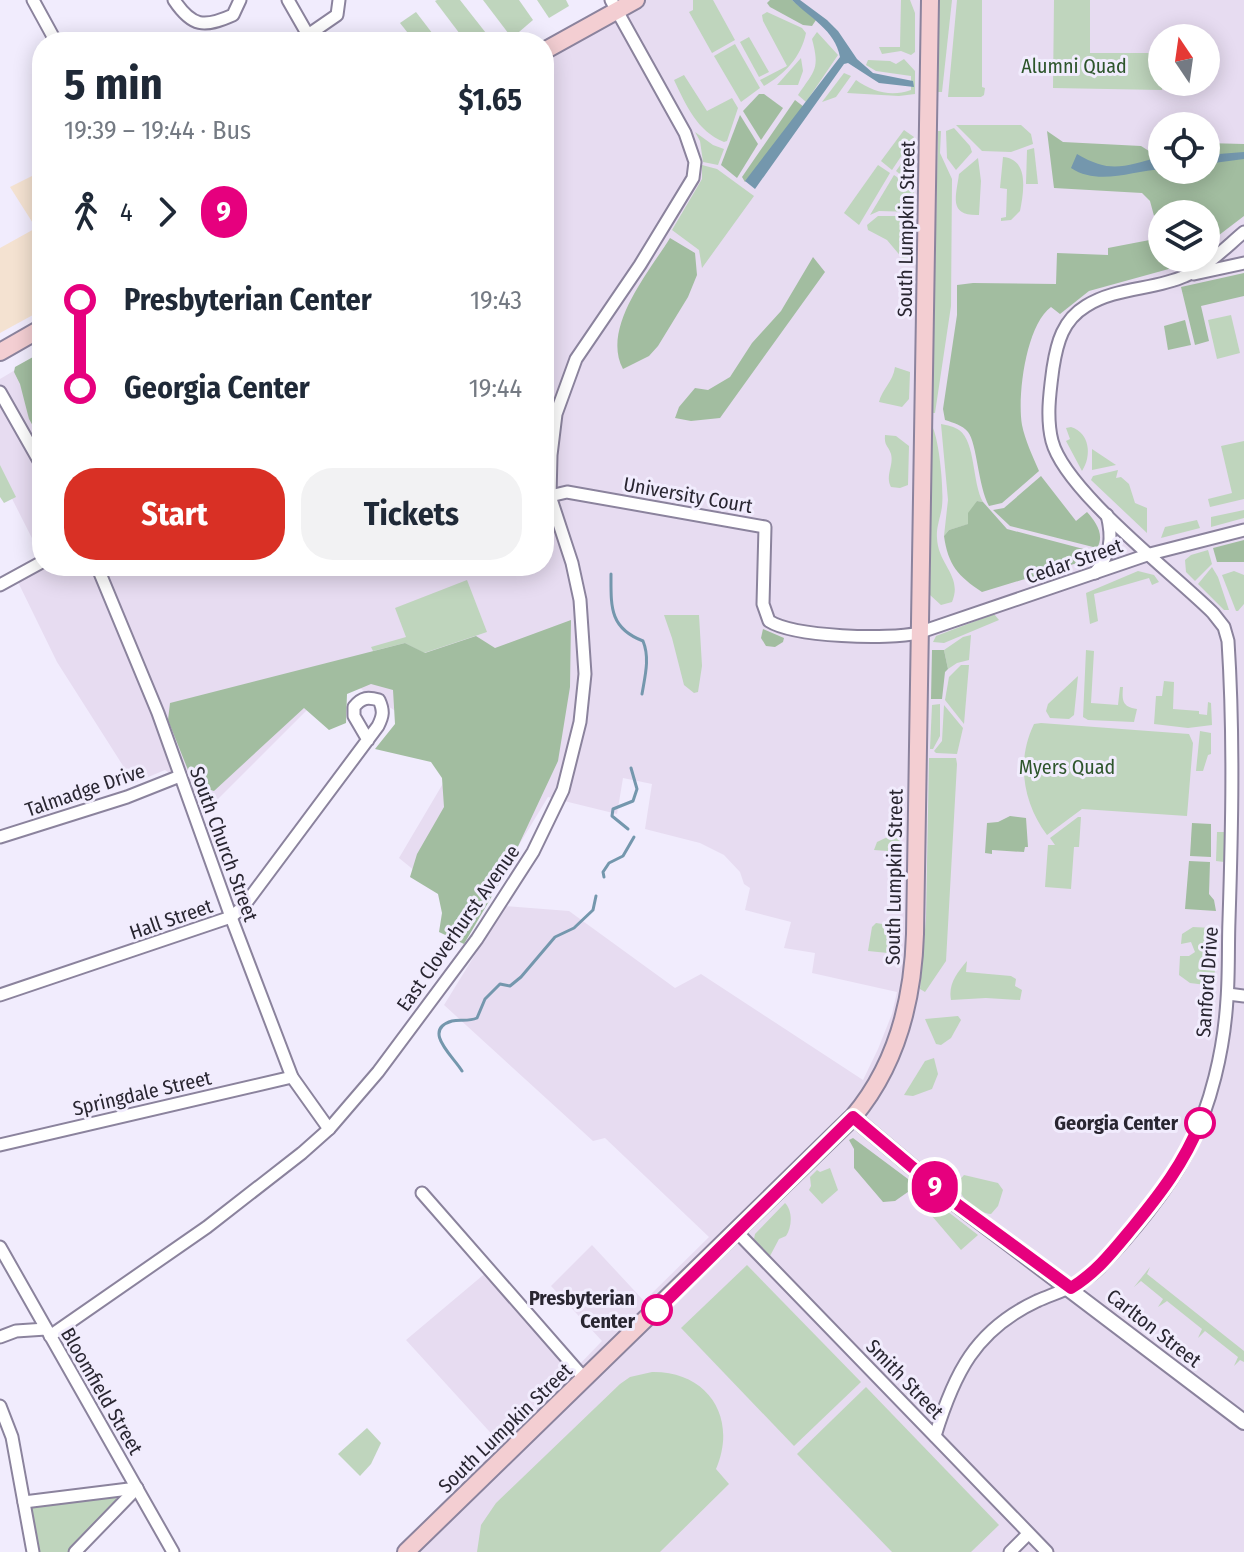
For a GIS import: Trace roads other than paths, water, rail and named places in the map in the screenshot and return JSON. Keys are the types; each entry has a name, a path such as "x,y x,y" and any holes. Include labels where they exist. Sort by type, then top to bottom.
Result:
{"main road":[{"path":"554,44 614,5 636,0"},
{"name":"South Lumpkin Street","path":"406,1552 853,1117 882,1079 895,1043 911,986 915,934 930,0"},
{"path":"0,352 32,334"}],"street":[{"path":"33,0 51,32"},
{"path":"174,0 185,17 200,24 215,23 233,15 240,0"},
{"path":"288,0 307,32"},
{"path":"317,32 337,15 339,0"},
{"name":"East Cloverhurst Avenue","path":"554,419 576,359 640,265 693,178 695,162 689,141 614,5"},
{"name":"Sanford Drive","path":"935,1436 954,1380 978,1343 1013,1314 1071,1288 1102,1265 1164,1190 1189,1149 1216,1072 1228,994 1238,869 1238,692 1228,641 1224,627 1213,613 1073,479 1052,442 1049,411 1056,348 1066,323 1076,313 1097,299 1186,276 1244,232"},
{"path":"1186,276 1244,263"},
{"path":"0,392 32,448"},
{"name":"University Court","path":"554,495 567,492 765,527 763,604 769,621 793,631 890,636 918,633"},
{"name":"East Cloverhurst Avenue","path":"48,1332 197,1235 282,1170 329,1129 378,1072 477,939 533,852 563,790 580,722 585,659 580,600 554,508"},
{"path":"1094,574 1110,549 1112,539 1107,514"},
{"name":"Cedar Street","path":"918,633 1150,554 1244,530"},
{"path":"0,585 32,567"},
{"name":"South Church Street","path":"101,576 153,698 292,1077 329,1129"},
{"name":"Hall Street","path":"0,995 231,917 243,907 368,740"},
{"name":"Talmadge Drive","path":"0,837 127,797 180,776"},
{"path":"1228,994 1244,996"},
{"name":"Springdale Street","path":"0,1145 292,1077"},
{"name":"Carlton Street","path":"853,1117 950,1199 1244,1422"},
{"path":"422,1193 584,1378"},
{"name":"Smith Street","path":"737,1232 1047,1552"},
{"name":"Bloomfield Street","path":"0,1247 173,1552"},
{"path":"0,1337 16,1331 48,1332"},
{"path":"0,1406 12,1437 33,1552"},
{"path":"24,1502 137,1488"},
{"path":"75,1552 137,1488"},
{"path":"1010,1552 1028,1534"}],"water":[{"path":"792,0 800,0 827,20 857,59 873,73 913,81 914,87 879,83 848,63 844,64 755,189 745,181 840,57 833,39"},
{"path":"1244,152 1244,159 1220,162 1220,154"},
{"path":"1077,154 1110,166 1148,160 1148,171 1115,176 1092,176 1071,168"}],"waterway":[{"path":"611,574 614,615 624,630 643,641 645,647 642,694"},
{"path":"628,829 612,816 613,809 633,801 637,789 631,768"},
{"path":"604,877 603,872 609,863 623,856 634,837"},
{"path":"462,1071 439,1037 443,1025 477,1018 485,999 500,984 510,986 555,937 574,928 593,910 596,896"}],"place":[{"name":"Georgia Center","path":"1200,1123"},
{"name":"Presbyterian Center","path":"657,1310"}],"park label":[{"name":"Alumni Quad","path":"1074,66"},
{"name":"Myers Quad","path":"1067,767"}]}
